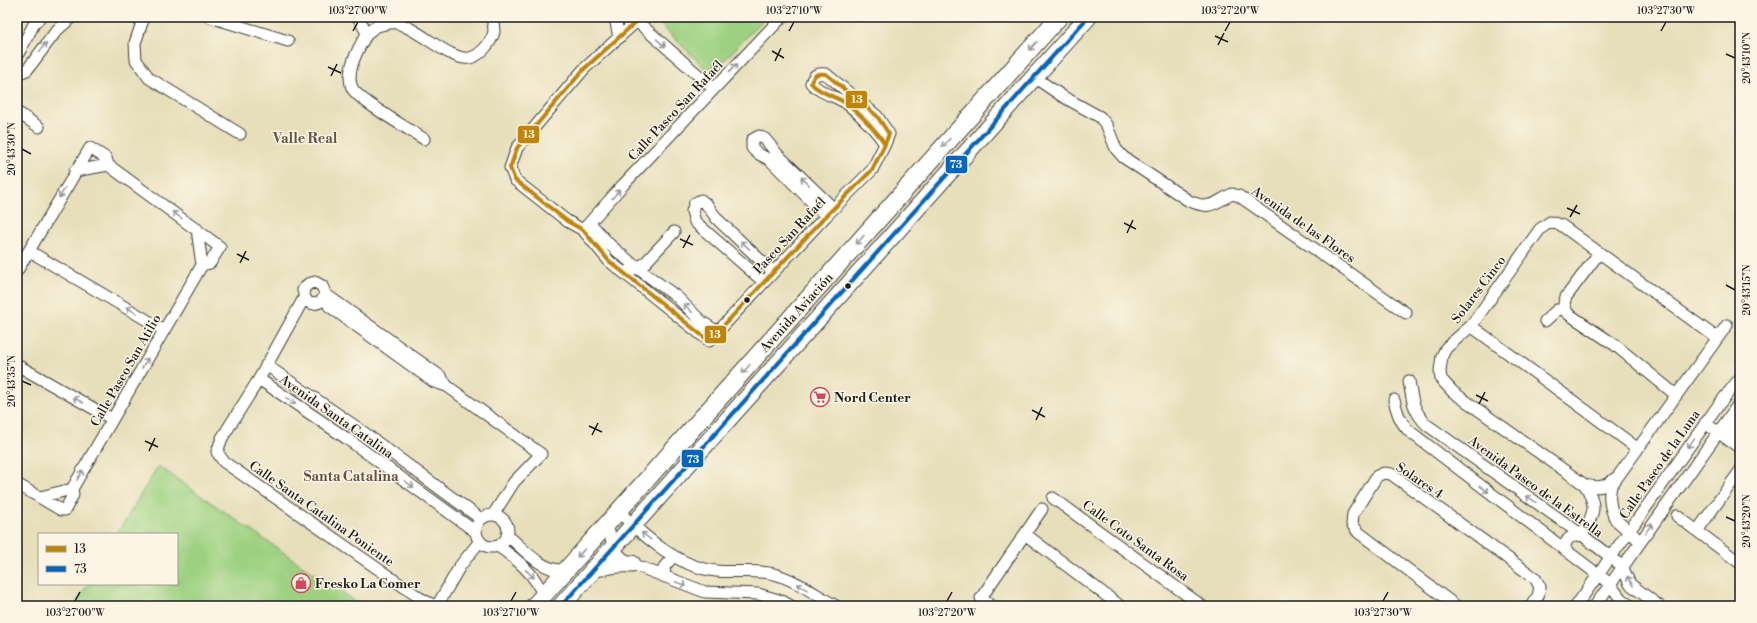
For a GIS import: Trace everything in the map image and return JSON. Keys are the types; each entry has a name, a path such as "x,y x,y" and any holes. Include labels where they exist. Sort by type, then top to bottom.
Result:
{"main road":[{"name":"Avenida Aviación","path":"538,601 1059,17"},
{"name":"Avenida Aviación","path":"561,606 1088,17"},
{"path":"593,569 620,563 632,564"}],"street":[{"path":"17,56 34,24 40,17"},
{"path":"17,74 27,70 57,30 72,17"},
{"path":"152,17 144,17 135,43 136,60 149,78 240,134"},
{"path":"210,17 288,41"},
{"path":"358,17 367,33"},
{"path":"424,139 362,99 353,89 350,74 353,60 367,33 377,21 396,23 409,28 455,55 469,58 482,51 490,42 494,31 492,17"},
{"path":"615,17 619,38"},
{"name":"Calle Paseo San Rafaél","path":"587,227 623,185 782,17"},
{"path":"714,89 634,19 619,38 584,69 517,148 510,168 515,180 567,221 587,227 636,268 677,297 702,322 718,332"},
{"path":"818,73 826,74 877,116 889,134 885,144 879,135 846,104 815,88 811,83 813,77 818,73"},
{"name":"Avenida de las Flores","path":"1034,77 1062,96 1100,117 1107,126 1116,149 1123,157 1189,201 1201,206 1210,206 1220,202 1232,194 1238,196 1406,313"},
{"path":"17,112 40,127"},
{"path":"759,136 765,139 829,212 770,160 757,153 752,148 752,140 759,136"},
{"name":"Paseo San Rafaél","path":"622,271 709,342 829,212 872,170 885,144"},
{"name":"Calle Paseo San Atilio","path":"17,271 90,148 106,158 108,165 220,247 210,264 202,265 72,489 73,495 65,510 62,510 17,484"},
{"path":"75,171 108,165"},
{"path":"764,282 695,222 692,211 695,203 700,200 707,205 717,219 773,272"},
{"name":"Solares Cinco","path":"1585,485 1453,392 1441,379 1440,364 1446,348 1471,326 1545,224 1550,222 1561,225 1717,338"},
{"path":"587,227 609,261 622,271 636,268 644,264 674,232"},
{"path":"197,229 202,265"},
{"path":"29,251 164,330"},
{"path":"609,261 617,251"},
{"path":"1599,253 1566,297 1564,303 1565,309 1573,317 1615,345 1676,394"},
{"path":"259,379 304,298 303,290 308,284 315,282 322,286 324,297 434,382 447,386 540,454 514,482 493,515"},
{"path":"304,298 309,303 316,304 324,297"},
{"path":"1545,321 1556,310 1565,309"},
{"path":"1585,485 1595,487 1606,486 1614,479 1727,325"},
{"path":"1471,326 1637,448"},
{"path":"17,365 112,419"},
{"name":"Avenida Santa Catalina","path":"266,365 355,426 481,518"},
{"name":"Calle Paseo de la Luna","path":"1576,606 1597,574 1705,423 1740,378"},
{"name":"Avenida Santa Catalina","path":"259,379 346,438 478,537"},
{"name":"Calle Santa Catalina Poniente","path":"259,379 222,438 217,452 224,462 420,598 436,606 478,537"},
{"name":"Avenida Paseo de la Estrella","path":"1409,381 1415,409 1418,416 1427,425 1582,535 1622,566"},
{"path":"1394,400 1402,424 1409,431 1609,583 1621,599 1631,606"},
{"path":"1594,606 1609,583 1729,421 1740,402"},
{"path":"1720,403 1740,448"},
{"path":"1729,421 1740,439"},
{"path":"1705,423 1729,421 1740,425"},
{"path":"346,438 355,426"},
{"path":"1453,465 1465,452"},
{"name":"Solares 4","path":"1456,606 1358,532 1352,524 1353,514 1376,476 1384,473 1391,474 1535,578 1540,587 1538,596 1531,606"},
{"path":"1696,531 1739,475"},
{"path":"1614,479 1609,497 1616,520 1640,541"},
{"path":"1565,550 1568,538 1571,536 1582,535 1591,518 1594,505 1585,485"},
{"path":"40,498 72,489"},
{"name":"Calle Coto Santa Rosa","path":"1053,498 1202,606"},
{"path":"991,606 981,598 1042,509"},
{"path":"619,512 633,526 676,557 703,569 774,574 795,583 836,606"},
{"path":"498,546 505,540 507,535 506,524 498,516 486,515 481,518 477,525 478,537 488,546 498,546 512,556 534,578 539,586 538,601"},
{"path":"1677,516 1740,563"},
{"path":"607,525 613,547 621,558 632,564 705,592 758,594 782,601 791,606"},
{"path":"1025,534 1120,606"},
{"path":"507,535 546,568 558,571 565,570"},
{"path":"664,577 664,567 667,562 676,557"},
{"path":"1622,566 1630,584 1658,606"}],"green space":[{"path":"653,17 766,17 711,74"},
{"path":"158,466 361,606 74,606 87,585 178,585 178,533 118,533"}],"transit line":[{"name":"73","path":"561,606 1088,17"},
{"name":"13","path":"637,21 584,69 517,148 510,168 515,180 567,221 583,230 609,261 709,341 826,216 872,170 885,144 889,134 877,116 826,74 818,74 813,78 811,83 814,86 851,107 873,128 885,144"}],"place":[{"name":"Nord Center","path":"820,397"},
{"name":"Fresko La Comer","path":"301,583"}],"district":[{"name":"Valle Real","path":"305,138"},
{"name":"Santa Catalina","path":"351,476"}]}
